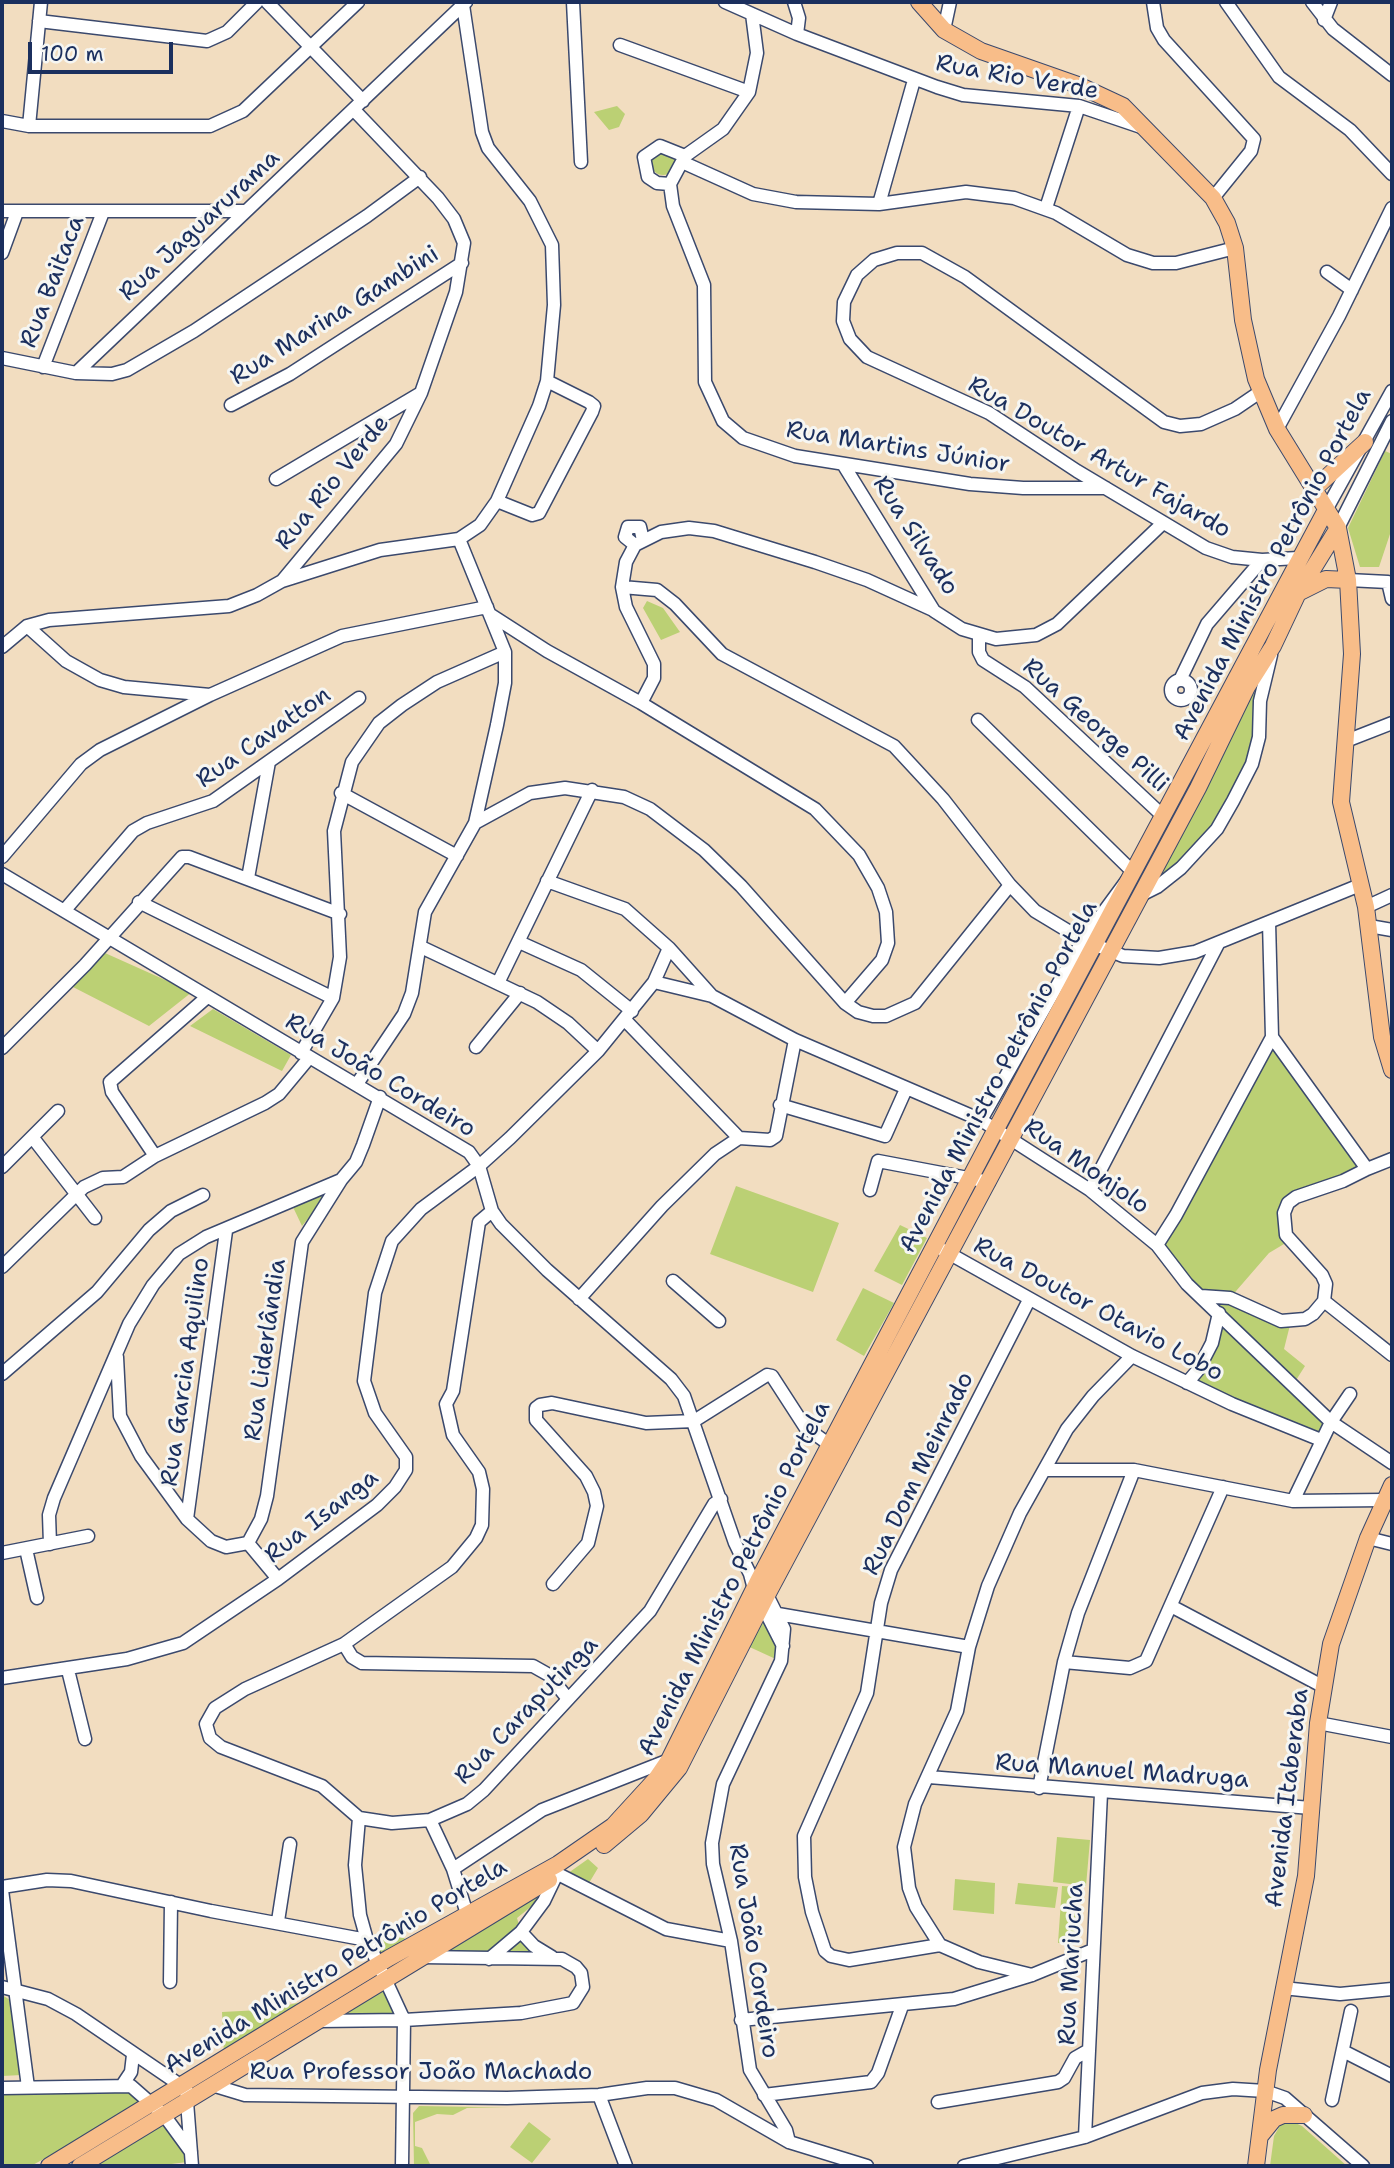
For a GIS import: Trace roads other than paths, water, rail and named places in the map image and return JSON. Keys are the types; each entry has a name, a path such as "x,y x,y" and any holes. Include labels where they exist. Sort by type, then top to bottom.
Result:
{"main road":[{"path":"919,2 944,30 997,58 1097,92 1123,106 1213,198 1227,223 1235,248 1245,333 1260,392 1277,429 1338,528 1349,580 1352,647 1341,802 1366,907 1381,1037 1392,1070"},
{"path":"1314,489 1368,437"},
{"name":"Avenida Ministro Petrônio Portela","path":"49,2166 181,2084 382,1971 421,1957 557,1875 622,1833 671,1778 722,1688 758,1589 951,1255 1141,895 1298,558 1326,510"},
{"name":"Avenida Ministro Petrônio Portela","path":"80,2166 317,2021 382,1971 467,1914 595,1839 613,1826 642,1796 669,1760 996,1129 1089,942 1133,872 1240,685 1273,646 1298,593 1338,528"},
{"path":"1298,593 1318,581 1349,580"},
{"name":"Avenida Itaberaba","path":"1256,2166 1265,2091 1306,1875 1318,1723 1331,1644 1368,1538 1392,1485"},
{"path":"1260,2137 1278,2117 1304,2115"}],"street":[{"path":"29,125 41,2"},
{"path":"39,21 207,41 227,32 257,2"},
{"name":"Rua Rio Verde","path":"2,647 27,626 49,620 229,606 282,581 396,444 421,393 456,292 464,243 461,231 420,177 310,47 267,2"},
{"path":"2,121 29,125 210,126 243,111 358,2"},
{"path":"573,2 581,162"},
{"name":"Rua Rio Verde","path":"725,2 796,34 914,80 963,95 1079,106 1147,130"},
{"path":"794,2 799,18 796,34"},
{"path":"944,30 950,2"},
{"path":"1153,2 1157,28 1164,40 1216,101 1252,135 1251,151 1213,198"},
{"path":"1226,2 1279,77 1350,130 1392,174"},
{"path":"1312,2 1324,20 1392,75"},
{"path":"1324,20 1331,2"},
{"path":"359,105 464,3"},
{"path":"282,581 380,551 459,539 480,525 497,501 539,406 547,381 554,305 552,245 530,201 488,148 482,132 464,3"},
{"path":"752,14 757,53 749,92 723,129 683,159 670,184 657,183 649,177 644,158 660,146 683,159 719,181 768,198 840,205 880,204 966,192 1014,198 1046,208 1142,261 1176,263 1235,248"},
{"path":"620,45 749,92"},
{"path":"880,204 914,80"},
{"name":"Rua Jaguarurama","path":"76,373 359,105"},
{"path":"1046,208 1079,106"},
{"path":"2,358 76,373 112,374 141,363 366,216 420,177"},
{"name":"Rua Martins Júnior","path":"670,184 673,206 704,285 705,382 723,421 743,439 768,449 843,464 971,484 1107,488"},
{"path":"1277,429 1352,290 1392,208"},
{"path":"2,211 246,211"},
{"path":"2,253 17,212"},
{"name":"Rua Baitaca","path":"43,368 103,212"},
{"name":"Rua Doutor Artur Fajardo","path":"1260,392 1235,409 1201,424 1180,426 1164,422 1009,308 934,258 922,253 897,253 874,260 856,275 848,290 842,313 850,339 862,354 989,413 1163,523 1218,553 1262,560 1298,558"},
{"name":"Rua Marina Gambini","path":"231,405 290,374 462,263"},
{"path":"1327,272 1352,290"},
{"path":"497,501 532,515 538,513 593,407 589,402 547,381"},
{"name":"Avenida Ministro Petrônio Portela","path":"1326,510 1392,391"},
{"path":"276,479 421,393"},
{"name":"Avenida Ministro Petrônio Portela","path":"1338,528 1388,440 1392,421"},
{"path":"1368,437 1388,440"},
{"name":"Rua Silvado","path":"843,464 934,611 979,636 1018,639 1036,635 1057,624 1163,523"},
{"path":"641,703 654,678 654,664 626,607 622,587 626,562 639,542 661,532 714,531 867,580 934,611"},
{"path":"357,1084 404,1014 412,993 425,912 475,823 498,725 505,683 505,652 459,539"},
{"path":"315,541 311,565 321,569"},
{"path":"1180,680 1207,624 1262,560"},
{"path":"1349,580 1390,576 1392,599"},
{"path":"622,587 657,590 675,604 722,654 894,746 943,799 1010,886 1035,911 1089,942 1123,956 1159,958 1195,952 1360,885"},
{"path":"2,857 81,764 100,750 211,695 342,636 489,611 547,651 641,703 815,809 859,855 878,888 886,912 888,943 882,960 845,1003"},
{"path":"27,626 66,661 100,680 124,687 211,695"},
{"name":"Rua George Pilli","path":"979,636 979,652 983,660 1025,687 1163,816"},
{"name":"Avenida Ministro Petrônio Portela","path":"1141,895 1168,880 1217,829 1252,764 1259,737 1260,701 1273,646"},
{"path":"2,1267 78,1195 84,1186 94,1181 123,1177 155,1156 210,1132 279,1094 305,1055 333,998 340,957 334,831 341,793 352,762 379,723 437,682 505,652"},
{"path":"1240,685 1260,701"},
{"name":"Rua Cavatton","path":"64,911 133,831 147,823 213,801 359,698"},
{"path":"978,720 1133,872"},
{"path":"1346,741 1392,723"},
{"path":"248,878 269,762"},
{"path":"475,823 530,793 565,788 624,797 650,809 704,850 845,1003 858,1012 886,1016 915,1003 1010,886"},
{"path":"498,983 592,790"},
{"path":"341,793 457,856"},
{"path":"2,1048 85,965 174,863 189,856 340,914"},
{"name":"Rua João Cordeiro","path":"2,873 206,998 380,1097 470,1152 479,1166 492,1211 544,1268 671,1379 684,1396 735,1543 783,1646"},
{"path":"547,881 608,900 625,909 669,948 712,996"},
{"path":"1366,907 1392,895"},
{"path":"139,902 333,998"},
{"path":"1157,1244 1176,1215 1272,1037 1269,922"},
{"path":"1369,926 1392,930"},
{"path":"519,942 581,970 629,1015 739,1138"},
{"name":"Avenida Ministro Petrônio Portela","path":"981,1120 1089,942"},
{"path":"1090,1190 1218,944"},
{"path":"421,947 520,993 553,1012 598,1051"},
{"name":"Rua Isanga","path":"2,1678 68,1670 159,1652 183,1643 278,1579 377,1505 403,1476 406,1457 374,1413 364,1381 374,1293 385,1255 406,1224 452,1184 479,1166 598,1051 654,982 669,948"},
{"name":"Rua Monjolo","path":"654,982 712,996 795,1040 981,1120 1090,1190 1157,1244 1201,1296 1331,1422 1392,1463"},
{"path":"476,1047 520,993"},
{"path":"155,1156 112,1092 110,1082 206,998"},
{"path":"1272,1037 1367,1168"},
{"path":"579,1299 654,1213 715,1154 739,1138 770,1140 776,1136 795,1040"},
{"path":"780,1105 885,1136 906,1089"},
{"name":"Rua Liderlândia","path":"251,1539 267,1496 302,1242 341,1180 356,1162 380,1097"},
{"path":"2,1167 58,1111"},
{"path":"33,1138 95,1218"},
{"path":"1201,1296 1230,1298 1270,1318 1292,1321 1314,1314 1324,1301 1326,1284 1322,1275 1286,1235 1284,1213 1288,1203 1296,1197 1343,1181 1392,1159"},
{"path":"870,1189 878,1161 989,1182"},
{"path":"50,1544 48,1515 54,1498 140,1304 165,1269 188,1248 206,1237 226,1231 341,1180"},
{"path":"2,1374 97,1292 149,1230 171,1211 203,1195"},
{"path":"401,2166 404,2020 367,1940 356,1895 355,1837 359,1818 322,1786 221,1747 210,1738 206,1724 215,1707 244,1689 344,1644 452,1567 467,1553 482,1525 485,1503 479,1472 453,1434 446,1404 453,1391 479,1222 492,1211"},
{"name":"Rua Garcia Aquilino","path":"187,1519 226,1231"},
{"name":"Rua Doutor Otavio Lobo","path":"935,1246 1132,1356 1187,1383 1321,1440"},
{"path":"673,1281 719,1321"},
{"name":"Rua Dom Meinrado","path":"940,1945 849,1960 838,1960 825,1951 805,1877 804,1836 867,1693 885,1586 896,1559 1030,1300"},
{"path":"1324,1301 1392,1355"},
{"path":"1187,1383 1198,1370 1212,1342 1219,1313"},
{"path":"1032,1975 979,1962 940,1945 916,1907 904,1864 906,1835 915,1804 957,1711 969,1647 998,1560 1067,1429 1093,1396 1132,1356"},
{"path":"117,1357 119,1407 128,1436 187,1519 211,1541 226,1547 251,1539 278,1579"},
{"path":"553,1584 588,1543 597,1506 586,1476 536,1420 536,1408 552,1403 646,1423 694,1421 763,1376 772,1376 805,1427 830,1445"},
{"path":"1293,1501 1321,1440 1350,1394"},
{"path":"1044,1470 1134,1470 1293,1501 1384,1500"},
{"path":"1039,1788 1064,1662 1078,1613 1134,1470"},
{"path":"1064,1662 1130,1668 1142,1665 1223,1488"},
{"name":"Rua Caraputinga","path":"359,1818 392,1823 430,1820 467,1804 484,1790 650,1611 714,1504 721,1499"},
{"path":"2,1553 88,1536"},
{"path":"1368,1538 1392,1544"},
{"path":"26,1549 37,1598"},
{"name":"Rua João Cordeiro","path":"758,1589 778,1614 784,1629 783,1646 775,1678 735,1754 723,1784 714,1833 713,1864 731,1941 750,2070 786,2130 789,2142"},
{"path":"1171,1606 1324,1687"},
{"path":"778,1614 969,1647"},
{"path":"344,1644 352,1657 362,1663 533,1666 549,1675 568,1699"},
{"path":"68,1670 85,1739"},
{"path":"1318,1723 1392,1737"},
{"path":"453,1869 542,1810 669,1760"},
{"path":"629,1776 638,1783 642,1796"},
{"name":"Rua Manuel Madruga","path":"929,1777 1311,1808"},
{"name":"Rua Mariucha","path":"1085,2137 1101,1793"},
{"path":"430,1820 453,1869 467,1914"},
{"path":"278,1921 290,1844"},
{"path":"489,1959 521,1932 544,1901 557,1875 666,1929 731,1941"},
{"path":"28,2087 6,1991 2,1889 59,1879 367,1940"},
{"path":"170,1982 171,1902"},
{"path":"521,1932 534,1946 552,1958"},
{"path":"741,2020 954,1999 1032,1975 1093,1950"},
{"path":"317,2021 404,2020 521,2013 573,2003 581,1994 581,1973 569,1962 552,1958 421,1957"},
{"path":"1283,1988 1340,1994 1392,1989"},
{"path":"6,1991 48,1999 76,2014 133,2055 181,2084 186,2089 188,2100 192,2160"},
{"path":"764,2095 871,2082 878,2073 902,2006"},
{"path":"1332,2099 1351,2011"},
{"path":"939,2102 1058,2082 1064,2078 1075,2058 1088,2050"},
{"path":"1343,2050 1392,2076"},
{"path":"123,2084 131,2072 133,2055"},
{"path":"2,2088 123,2084 138,2090 164,2115 192,2160"},
{"name":"Rua Professor João Machado","path":"212,2085 245,2095 402,2097 599,2095 647,2088 675,2088 716,2101 789,2142 867,2166"},
{"path":"964,2166 1085,2137 1218,2089 1265,2091 1285,2098 1363,2166"},
{"path":"599,2095 626,2166"}]}
